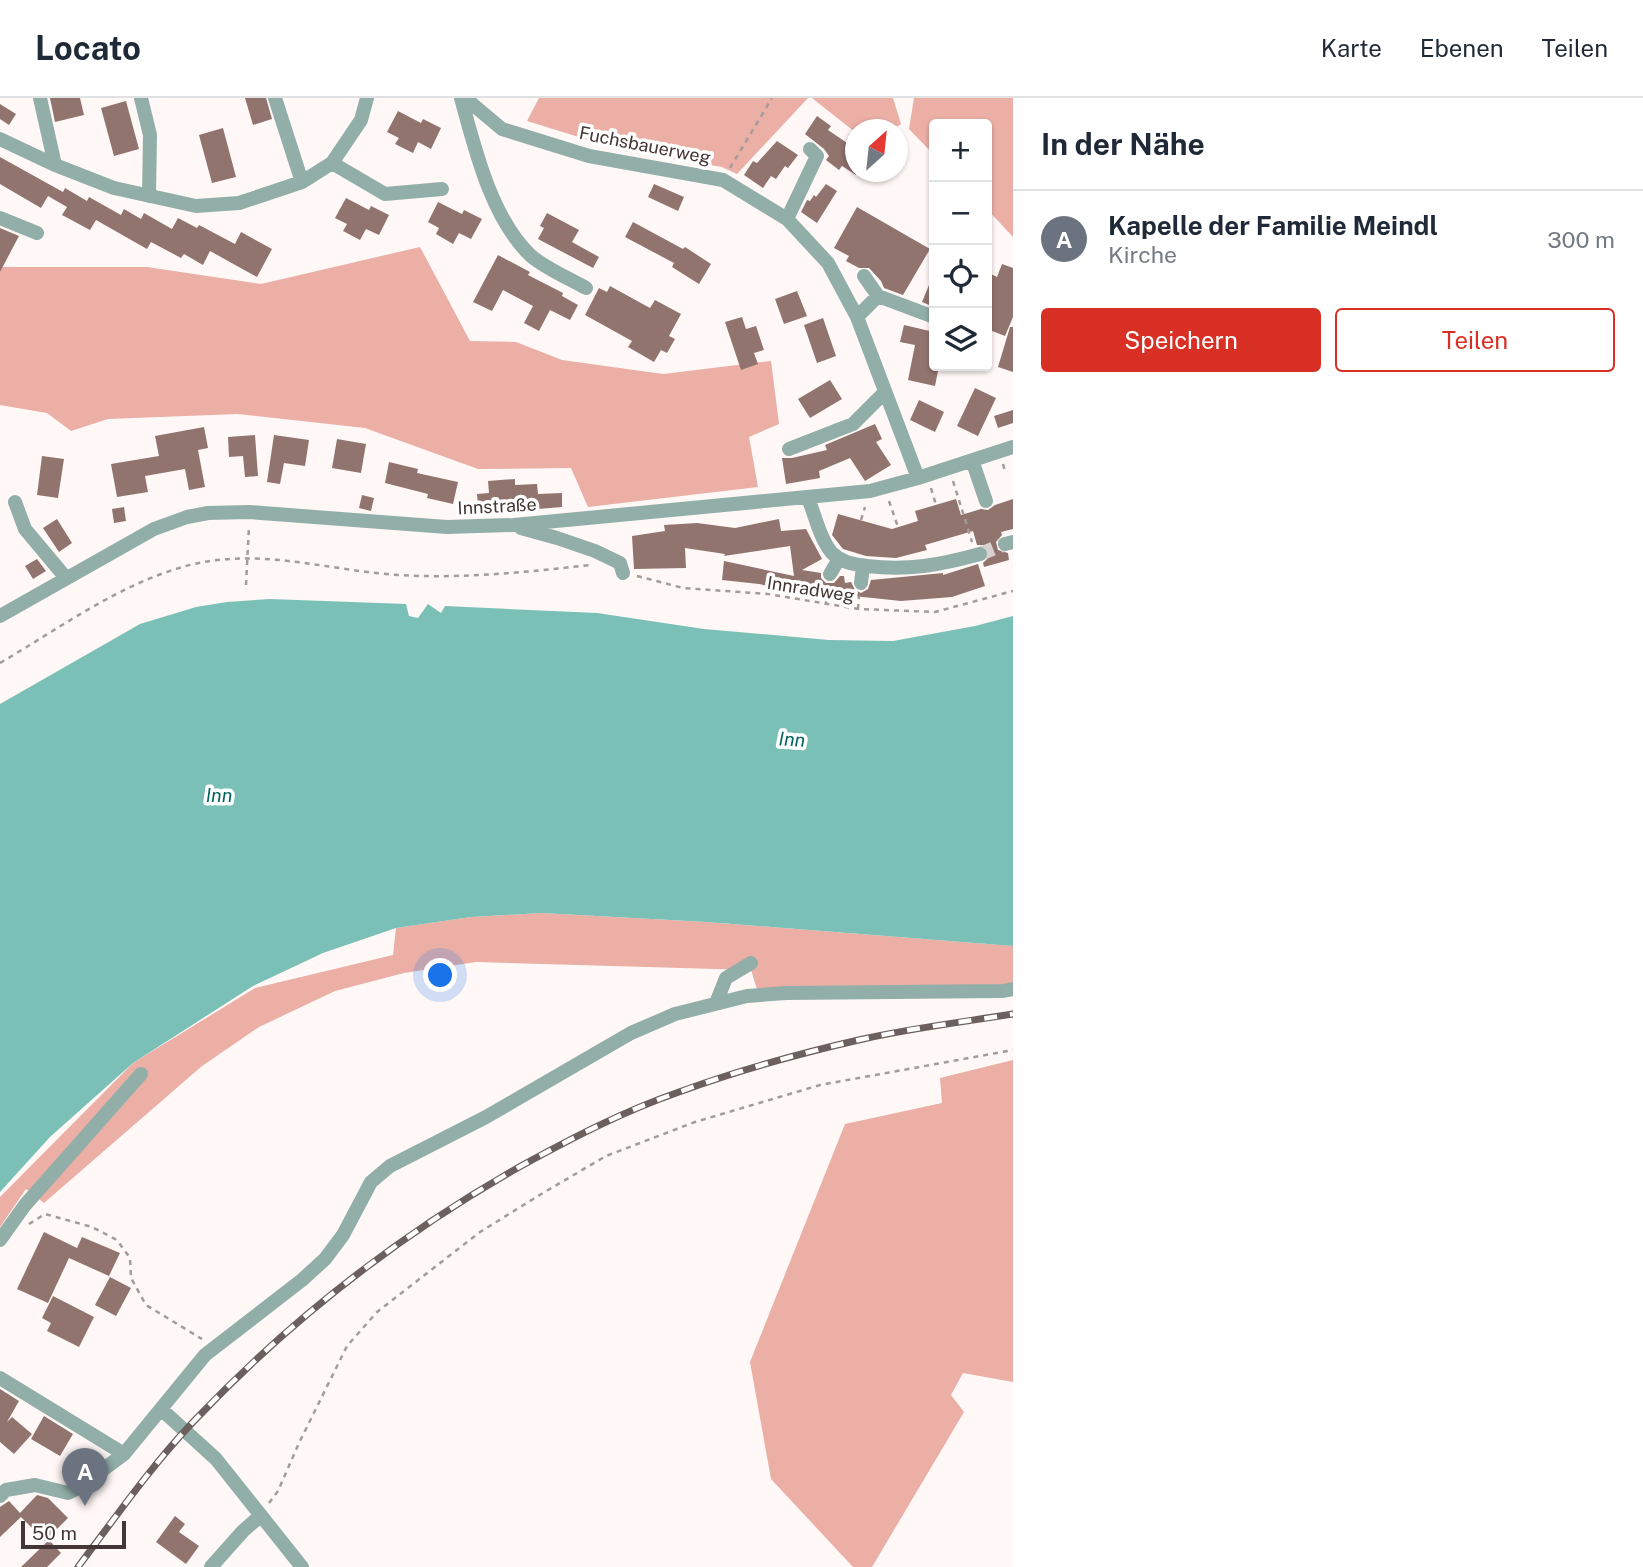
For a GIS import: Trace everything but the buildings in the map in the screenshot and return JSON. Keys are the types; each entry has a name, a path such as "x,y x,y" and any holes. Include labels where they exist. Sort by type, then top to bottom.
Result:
{"street":[{"path":"40,98 55,165"},
{"path":"141,98 150,135 149,196"},
{"path":"275,98 302,182"},
{"path":"0,139 55,165 114,188 196,206 239,203 302,182 332,163 361,120 367,98"},
{"name":"Fuchsbauerweg","path":"463,98 502,129 589,156 723,180 787,219 828,264 858,317 885,392 922,477"},
{"name":"Fuchsbauerweg","path":"463,98 474,146 499,213 531,256 586,288"},
{"path":"787,219 817,156 810,149"},
{"path":"332,163 385,194 442,189"},
{"path":"0,218 37,233"},
{"path":"864,276 878,296 929,315"},
{"path":"858,317 878,296"},
{"path":"789,449 853,424 885,392"},
{"name":"Innstraße","path":"0,616 154,529 187,517 208,513 249,512 447,527 514,526 856,493 922,477 1013,447"},
{"path":"972,460 986,501"},
{"path":"808,498 827,546 846,563 898,570 938,565 978,554"},
{"path":"15,502 26,529 66,578"},
{"path":"514,526 595,551 620,564 623,573"},
{"path":"830,573 839,559"},
{"path":"862,583 863,566"},
{"path":"716,1003 726,978 751,963"},
{"path":"0,1496 6,1490 35,1485 68,1493 78,1488 124,1454 205,1355 325,1259 343,1235 371,1182 390,1166 486,1117 631,1033 675,1014 747,996 1013,989"},
{"path":"0,1240 25,1205 141,1074"},
{"path":"0,1378 124,1454"},
{"path":"161,1409 216,1459 302,1567"},
{"path":"211,1567 260,1516"}],"path":[{"path":"723,180 772,98"},
{"path":"948,468 978,554"},
{"path":"922,477 936,505"},
{"path":"884,488 898,527"},
{"path":"246,585 249,523"},
{"path":"0,663 125,590 192,565 249,557 399,575 504,574 599,566"},
{"name":"Innradweg","path":"623,573 683,588 768,594 858,609 934,612 1013,591"},
{"path":"858,609 859,598"},
{"path":"260,1516 278,1491 347,1346 377,1312 480,1232 606,1156 695,1122 820,1085 1013,1049"},
{"path":"22,1228 45,1214 92,1227 117,1240 130,1258 131,1278 146,1305 214,1347"}],"shaded area":[{"path":"539,98 808,98 737,174 722,167 624,151 527,121"},
{"path":"812,98 893,98 899,119 845,119 845,124"},
{"path":"914,98 1013,98 1013,237 992,214 992,119 929,119 929,150 909,129"},
{"path":"420,247 470,341 516,342 562,360 663,374 771,361 779,424 749,437 758,487 588,507 571,468 478,469 365,428 238,414 108,419 71,431 47,413 0,405 0,267 147,267 261,284"},
{"path":"541,913 707,922 1013,946 1013,994 757,989 751,970 476,962 404,973 335,991 259,1027 202,1066 44,1203 26,1189 0,1227 0,1197 133,1063 255,988 393,955 396,928 471,917"},
{"path":"1013,1060 1013,1382 963,1373 951,1395 964,1412 872,1567 853,1567 771,1479 750,1362 845,1124 942,1103 940,1078"}],"water":[{"name":"Inn","path":"270,599 406,604 409,616 418,618 428,604 441,613 445,606 597,613 704,629 829,640 893,641 1013,616 1013,946 707,922 541,913 471,917 396,928 323,953 253,986 133,1063 50,1137 0,1192 0,704 140,624 196,607"}],"tunnel":[{"path":"980,554 1005,544"}],"railway":[{"path":"78,1567 178,1438 268,1348 389,1250 521,1166 638,1108 724,1076 863,1039 1013,1014"}],"place":[{"name":"Kapelle der Familie Meindl","path":"85,1506"}]}
